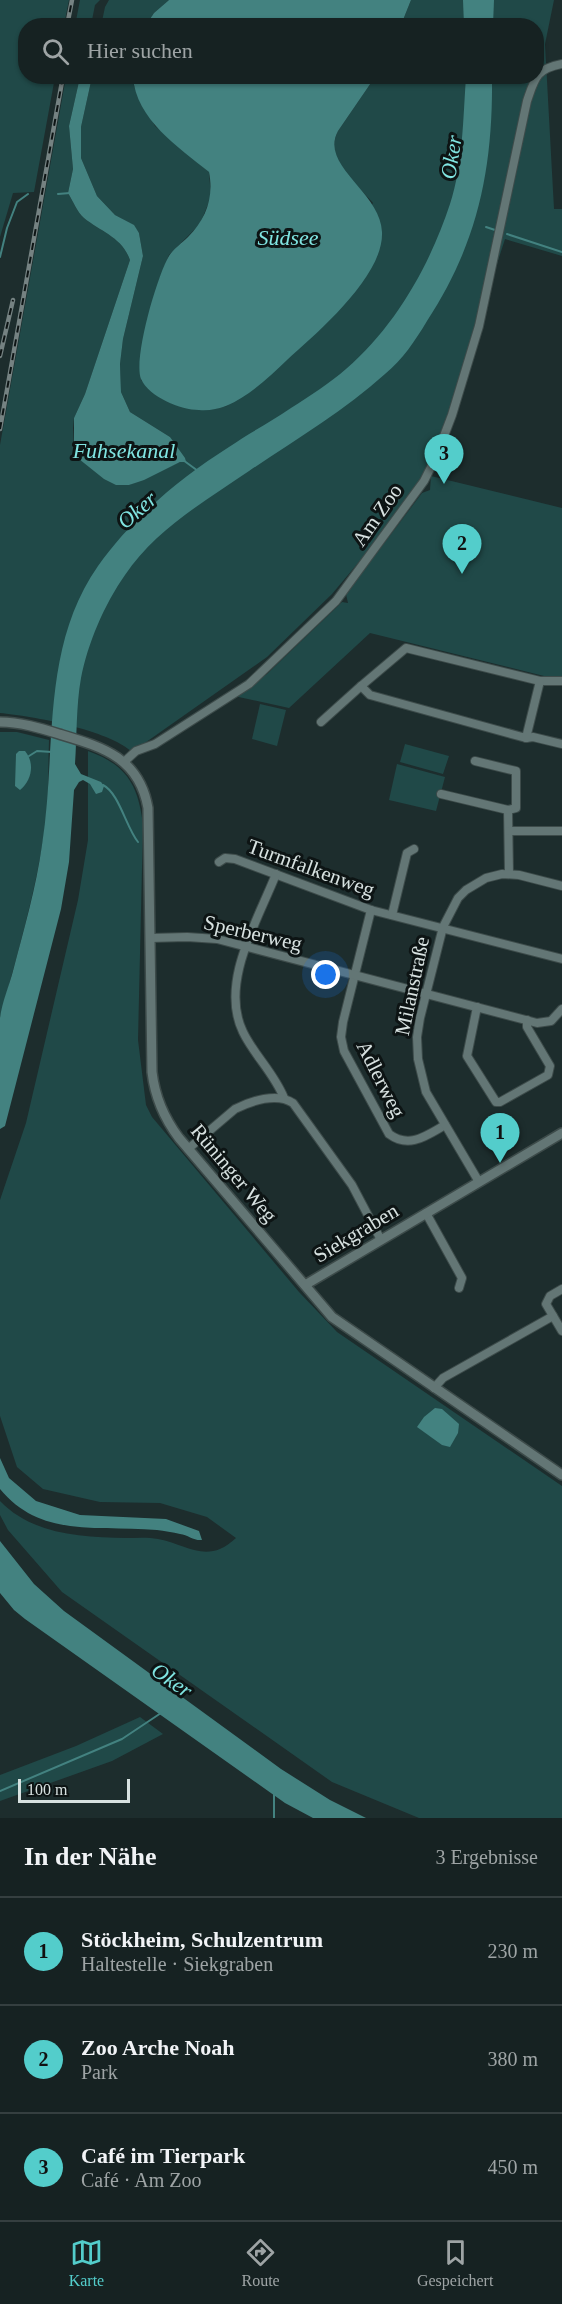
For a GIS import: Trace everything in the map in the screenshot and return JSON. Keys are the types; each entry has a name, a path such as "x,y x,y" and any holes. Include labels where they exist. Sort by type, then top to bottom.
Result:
{"street":[{"name":"Am Zoo","path":"544,69 562,64"},
{"name":"Am Zoo","path":"124,762 136,751 155,744 249,684 336,602 424,481 452,415 479,326 527,101 533,84"},
{"path":"321,722 406,648 540,681 562,681"},
{"path":"526,738 540,681"},
{"path":"362,686 370,695 526,738 533,737 562,744"},
{"path":"0,722 39,728 89,743 104,749 124,762"},
{"path":"441,794 508,810 516,808 516,771 475,761"},
{"name":"Rüninger Weg","path":"124,762 142,785 148,808 153,1082 158,1101 167,1120 188,1149 332,1317 562,1475"},
{"path":"508,810 509,874"},
{"path":"509,831 562,831"},
{"name":"Turmfalkenweg","path":"392,915 407,853 414,849"},
{"name":"Turmfalkenweg","path":"219,862 225,858 235,859 371,910 562,958"},
{"path":"276,874 247,946 235,986 234,1003 246,1038 277,1081 284,1098"},
{"name":"Milanstraße","path":"479,1182 426,1092 418,1059 417,1037 443,927 452,907 466,890 486,878 509,874 562,886"},
{"name":"Adlerweg","path":"371,910 343,1022 342,1045 384,1128 394,1138 412,1142 445,1125"},
{"name":"Sperberweg","path":"150,938 202,937 247,946 426,995 541,1023 555,1017 562,1009"},
{"path":"477,1007 467,1056 496,1102 500,1102 548,1075 550,1071 550,1066 527,1027 527,1020"},
{"path":"188,1149 235,1109 255,1102 284,1098 293,1103 352,1185 381,1240"},
{"name":"Siekgraben","path":"304,1285 562,1133"},
{"name":"Siekgraben","path":"426,1213 462,1278 459,1288"},
{"path":"562,1289 550,1296 546,1304 562,1331"},
{"path":"434,1388 443,1377 553,1316"}],"shaded area":[{"path":"0,0 69,0 65,18 18,18 18,84 54,84 34,192 13,193 0,237"},
{"path":"80,0 100,0 95,5 92,18 77,18"},
{"path":"109,0 169,0 151,18 103,18"},
{"path":"411,0 554,0 545,44 554,209 562,209 562,256 505,239 445,425 423,478 379,538 332,594 267,657 132,752 106,737 69,725 0,713 0,445 65,84 78,84 69,126 73,169 68,193 82,216 116,240 130,260 85,394 74,418 74,449 79,459 129,485 180,462 170,437 130,412 121,392 120,364 123,339 143,256 139,233 133,225 115,215 97,196 81,158 81,127 90,84 134,84 155,126 209,172 211,197 200,224 169,255 158,283 141,380 160,396 180,406 203,409 227,406 373,203 344,170 335,151 338,131 370,84 544,84 544,18 404,18"},
{"path":"431,476 562,508 562,676 552,678 370,633 289,708 234,696 267,674 342,602 348,603 346,594 422,493 430,490"},
{"path":"260,704 286,710 277,746 252,739"},
{"path":"0,732 17,732 49,740 47,806 37,875 0,1018"},
{"path":"405,744 449,756 443,774 400,762"},
{"path":"88,751 121,770 134,787 141,810 143,824 138,1040 146,1105 152,1117 299,1292 337,1332 562,1486 562,1818 419,1818 332,1782 62,1592 8,1530 0,1515 0,1501 27,1521 58,1532 92,1537 154,1538 207,1552 226,1546 236,1538 207,1517 160,1503 100,1502 43,1489 17,1467 0,1416 0,1200 26,1123 78,900 88,840"},
{"path":"397,764 445,777 436,811 389,800"},
{"path":"140,1717 163,1734 112,1761 0,1801 0,1775 76,1746"}],"water":[{"path":"169,0 411,0 404,18 151,18"},
{"path":"463,0 494,0 493,18 464,18"},
{"name":"Fuhsekanal","path":"78,84 90,84 81,127 81,158 97,196 115,215 134,225 139,233 143,256 123,339 120,364 121,392 130,412 170,437 186,462 180,462 129,485 116,485 104,479 79,459 74,449 74,418 85,394 130,260 116,240 82,216 68,193 73,169 69,126"},
{"name":"Südsee","path":"134,84 370,84 338,131 334,144 343,168 372,204 379,218 382,232 380,249 372,267 347,302 315,334 251,392 220,408 202,410 175,405 158,397 145,386 141,379 140,354 158,281 171,253 200,223 207,208 210,182 209,172 172,142 150,119"},
{"path":"466,84 492,84 489,143 479,204 459,263 418,336 403,356 369,388 319,425 198,505 166,530 137,559 125,575 98,625 81,678 75,764 81,774 101,782 104,786 102,792 96,794 90,784 83,780 74,790 69,862 61,909 5,1126 0,1129 0,1018 36,877 46,809 54,701 59,666 67,631 80,598 111,548 158,500 211,459 313,394 346,369 380,334 409,294 442,227 454,189 463,125"},
{"path":"19,751 25,751 31,766 27,781 20,790 15,786 16,754"},
{"path":"435,1408 442,1409 459,1424 458,1433 450,1447 442,1445 417,1427"},
{"path":"0,1458 9,1478 36,1501 80,1515 166,1519 199,1531 202,1540 157,1530 72,1526 53,1523 34,1516 16,1505 0,1489"},
{"path":"0,1541 34,1584 64,1611 281,1769 330,1800 366,1818 313,1818 285,1803 25,1619 0,1593"}],"waterway":[{"path":"58,194 70,193"},
{"path":"0,257 7,228 17,202 28,194"},
{"path":"486,227 495,230"},
{"path":"507,234 562,252"},
{"name":"Fuhsekanal","path":"183,460 198,471"},
{"path":"29,756 37,751 52,752"},
{"path":"103,785 114,795 138,842"},
{"path":"0,1791 122,1739 161,1713"},
{"path":"274,1794 274,1818"}],"railway":[{"path":"69,18 72,0"},
{"path":"0,429 62,84"},
{"path":"0,356 13,300"}],"place":[{"name":"Café im Tierpark","path":"444,484"},
{"name":"Zoo Arche Noah","path":"462,574"},
{"name":"Stöckheim, Schulzentrum","path":"500,1163"}],"water label":[{"name":"Oker","path":"451,157"},
{"name":"Oker","path":"137,510"},
{"name":"Oker","path":"172,1680"}]}
